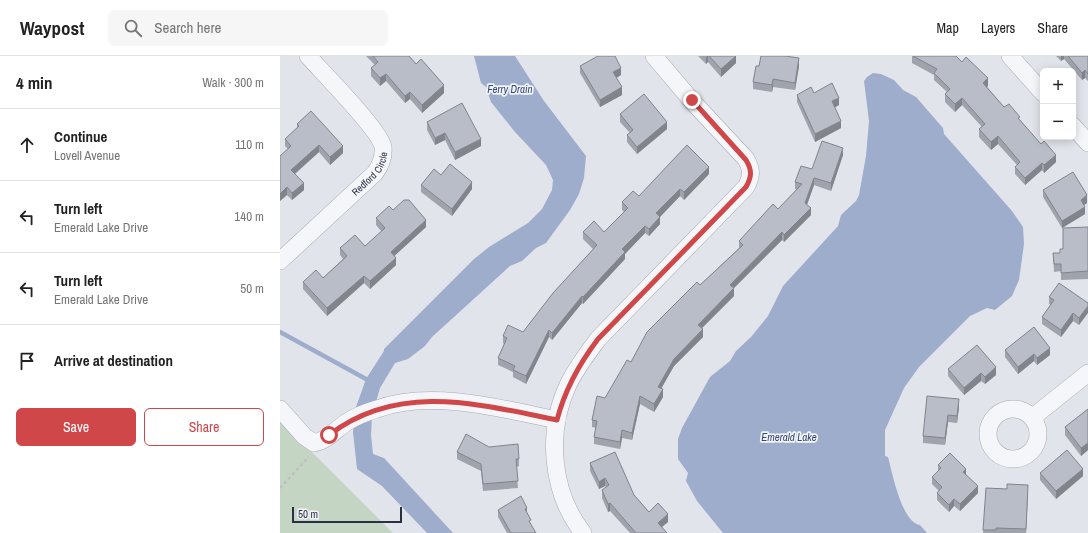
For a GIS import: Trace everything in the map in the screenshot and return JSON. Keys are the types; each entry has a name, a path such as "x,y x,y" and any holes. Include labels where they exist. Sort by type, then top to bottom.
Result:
{"street":[{"name":"Redford Circle","path":"280,261 375,173 381,164 383,156 383,146 375,131 308,56"},
{"path":"583,533 568,509 557,478 555,448 557,420 568,386 581,361 598,339 746,187 751,179 751,169 746,160 654,56"},
{"path":"1010,56 1040,90"},
{"path":"1076,129 1088,143"},
{"path":"1032,417 1088,373"},
{"path":"280,409 304,436 319,441 347,422 379,408 432,400 472,404 557,420"}],"path":[{"path":"280,488 305,461 319,441"}],"green space":[{"path":"280,420 393,533 280,533"}],"water":[{"name":"Ferry Drain","path":"474,56 515,56 544,101 586,156 584,178 579,194 570,210 546,243 536,248 522,261 510,266 432,337 425,346 408,359 395,363 380,388 372,416 371,435 373,454 384,458 453,533 427,533 382,486 357,469 353,432 356,407 366,379 384,349 474,259 489,247 528,223 542,209 552,190 553,180 546,165 515,132 491,102 486,87 481,83"},
{"name":"Emerald Lake","path":"873,73 881,74 894,80 903,90 916,97 943,128 944,134 1012,211 1023,227 1024,244 1019,280 1012,296 995,310 987,308 970,316 919,367 904,388 885,430 885,456 888,457 895,485 903,507 908,516 920,525 927,533 723,533 697,501 686,481 688,473 678,459 678,439 682,428 710,377 730,361 736,351 751,337 768,316 783,286 838,226 841,215 856,201 859,195 866,156 869,121 864,81"}],"building":[{"path":"373,56 409,56 416,64 421,59 444,85 422,105 410,92 405,96 386,74 380,78 371,68 378,62"},
{"path":"598,56 615,56 621,68 613,72 622,87 600,100 580,66"},
{"path":"709,56 736,56 721,69"},
{"path":"761,56 785,56 799,58 795,83 773,79 772,85 753,82 756,66 759,66"},
{"path":"913,56 956,56 962,62 966,57 988,78 983,83 1004,107 1009,104 1020,117 1018,118 1041,144 1044,141 1056,155 1044,165 1042,163 1025,178 1015,167 1020,162 998,136 991,142 979,129 985,124 962,98 955,104 945,94 950,89 934,73 937,69"},
{"path":"1068,56 1088,56 1088,74 1085,70 1082,73"},
{"path":"832,83 839,98 832,101 841,121 815,134 797,95 811,87 814,93"},
{"path":"644,94 667,122 637,147 627,135 633,130 620,114"},
{"path":"462,103 481,139 455,152 445,133 435,138 427,122"},
{"path":"311,111 343,146 330,157 319,145 291,170 304,183 292,193 287,187 280,194 280,156 291,146 285,139 299,126 297,124"},
{"path":"822,141 843,148 831,183 814,178 805,203 811,208 784,235 782,232 730,285 734,288 698,325 703,329 674,359 658,387 663,389 654,404 640,396 632,433 622,430 620,442 594,437 597,421 592,420 597,396 605,398 627,360 631,362 647,332 697,282 700,285 743,245 739,241 773,204 778,209 802,184 795,182 801,166 812,169"},
{"path":"687,145 709,167 684,192 680,189 656,213 660,217 649,229 645,226 622,249 625,252 583,297 582,296 552,333 549,330 526,376 513,370 515,366 498,358 507,338 503,336 508,325 523,332 553,293 597,245 583,232 594,221 604,232 628,208 622,202 633,191 639,196"},
{"path":"450,164 472,182 452,209 421,185 434,169 441,175"},
{"path":"1073,172 1087,195 1081,200 1085,207 1062,221 1043,190"},
{"path":"404,200 409,200 426,220 391,252 396,258 370,281 364,276 327,308 303,282 316,270 323,278 347,256 340,248 355,235 365,246 385,228 376,218 389,206 393,210"},
{"path":"1088,227 1088,271 1061,273 1061,264 1054,264 1053,253 1060,253 1060,249 1063,249 1063,228"},
{"path":"1059,283 1088,303 1088,306 1079,318 1073,313 1061,330 1042,317 1054,300 1049,297"},
{"path":"1034,327 1050,348 1037,358 1034,354 1018,367 1005,350"},
{"path":"977,345 996,367 985,377 981,373 964,388 948,369"},
{"path":"927,396 959,399 957,416 948,415 945,438 923,436"},
{"path":"1088,409 1088,443 1081,448 1065,427"},
{"path":"466,434 489,447 518,444 519,459 516,459 518,481 483,484 481,464 457,452"},
{"path":"1067,450 1083,469 1056,491 1040,473"},
{"path":"615,452 634,495 649,512 658,503 668,514 658,523 667,533 636,533 610,503 608,504 602,490 609,485 605,478 599,482 590,463"},
{"path":"950,453 966,469 963,472 978,486 960,504 954,499 949,505 937,493 942,487 932,477 941,468 938,465"},
{"path":"1007,484 1028,485 1026,529 996,528 996,530 983,530 986,488 1007,489"},
{"path":"521,496 527,508 525,509 531,520 529,521 536,533 511,533 498,510"}],"waterway":[{"path":"280,332 366,379"}],"route":[{"path":"329,435 347,422 379,408 396,404 432,400 472,404 557,420 568,386 581,361 598,339 746,187 751,179 751,169 746,160 692,100"}]}
